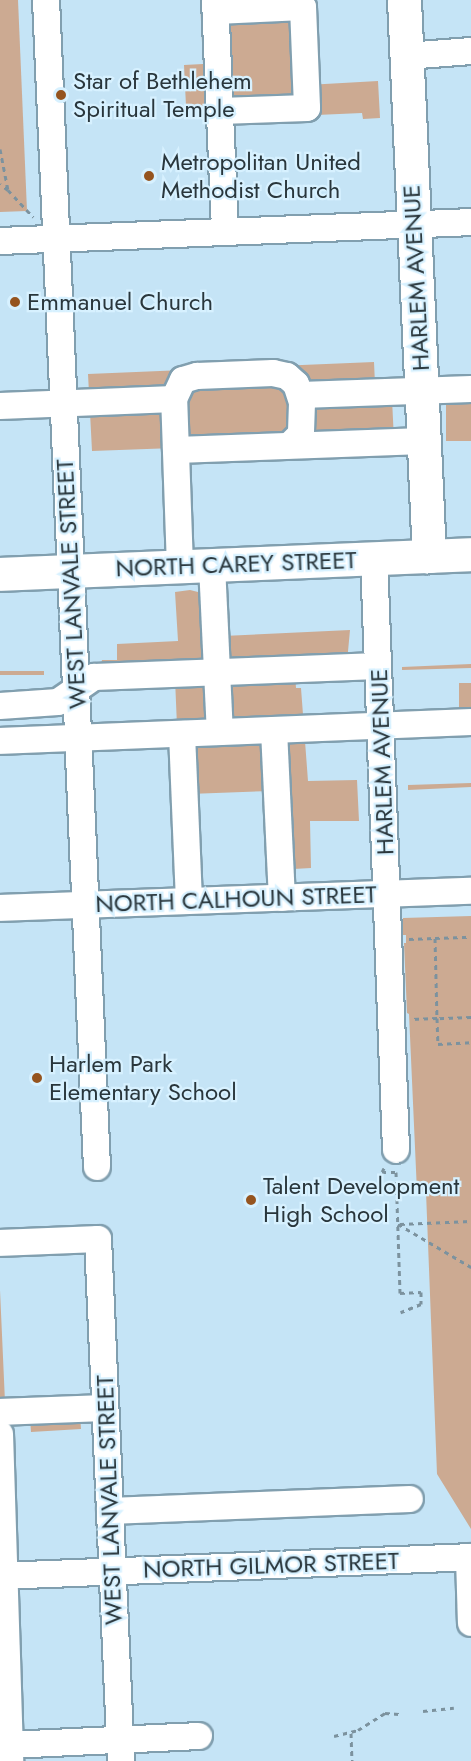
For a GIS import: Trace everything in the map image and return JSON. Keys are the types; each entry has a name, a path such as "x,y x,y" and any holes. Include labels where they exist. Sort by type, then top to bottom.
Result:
{"main road":[{"name":"HARLEM AVENUE","path":"404,0 429,556"},
{"name":"NORTH CAREY STREET","path":"0,574 471,554"}],"street":[{"name":"WEST LANVALE STREET","path":"46,0 97,1167"},
{"path":"220,111 307,108 303,7 216,5 220,111 225,232"},
{"path":"406,56 471,51"},
{"path":"0,241 471,222"},
{"path":"180,567 174,399 179,386 190,376 273,373 286,376 296,384 301,395 301,434 290,446"},
{"path":"301,395 471,388"},
{"path":"0,406 174,399"},
{"path":"176,450 424,441"},
{"name":"HARLEM AVENUE","path":"374,558 396,1150"},
{"path":"212,565 220,732"},
{"path":"0,706 58,702 94,677 378,666"},
{"path":"0,741 471,722"},
{"path":"274,730 282,898"},
{"path":"182,734 189,900"},
{"name":"NORTH CALHOUN STREET","path":"0,908 471,891"},
{"name":"WEST LANVALE STREET","path":"0,1243 98,1239 121,1750"},
{"path":"0,1412 105,1408"},
{"path":"0,1434 4,1686 10,1753 121,1750 200,1736"},
{"path":"110,1511 410,1499"},
{"path":"470,1557 471,1623"},
{"name":"NORTH GILMOR STREET","path":"2,1576 470,1557"}],"path":[{"path":"0,149 8,190"},
{"path":"0,184 33,219"},
{"path":"388,939 471,937"},
{"path":"435,938 438,1044 471,1042"},
{"path":"392,1020 471,1017"},
{"path":"396,1150 396,1167 382,1168 382,1173 396,1172 400,1293 421,1292 421,1304 401,1312"},
{"path":"398,1224 471,1221"},
{"path":"398,1224 471,1267"},
{"path":"423,1711 428,1708 454,1708"},
{"path":"334,1736 351,1733 386,1713 399,1714"},
{"path":"351,1733 352,1761"}],"shaded area":[{"path":"0,0 18,0 27,211 0,212"},
{"path":"200,0 309,0 307,85 378,81 380,118 363,119 362,113 206,120 205,106 186,106 184,65 203,64"},
{"path":"374,362 375,384 392,399 394,440 92,451 88,374"},
{"path":"446,381 471,381 471,441 446,441"},
{"path":"190,590 202,593 223,636 350,630 347,662 295,673 296,688 301,688 308,781 357,780 359,821 310,821 311,868 276,870 271,791 189,794 177,726 175,679 99,672 102,660 117,660 117,644 178,641 175,592"},
{"path":"471,664 471,668 402,670 402,667"},
{"path":"0,671 44,671 44,675 0,675"},
{"path":"459,683 471,683 471,714 459,714"},
{"path":"471,783 471,787 408,790 408,785"},
{"path":"471,916 471,1529 437,1474 426,1192 417,1192 404,943 406,943 406,935 403,935 403,918"},
{"path":"0,1290 5,1402 80,1414 81,1429 31,1432 30,1418 1,1418 0,1550"}],"place":[{"name":"Star of Bethlehem Spiritual Temple","path":"61,95"},
{"name":"Metropolitan United Methodist Church","path":"149,176"},
{"name":"Emmanuel Church","path":"15,302"},
{"name":"Harlem Park Elementary School","path":"37,1078"},
{"name":"Talent Development High School","path":"251,1200"}]}
